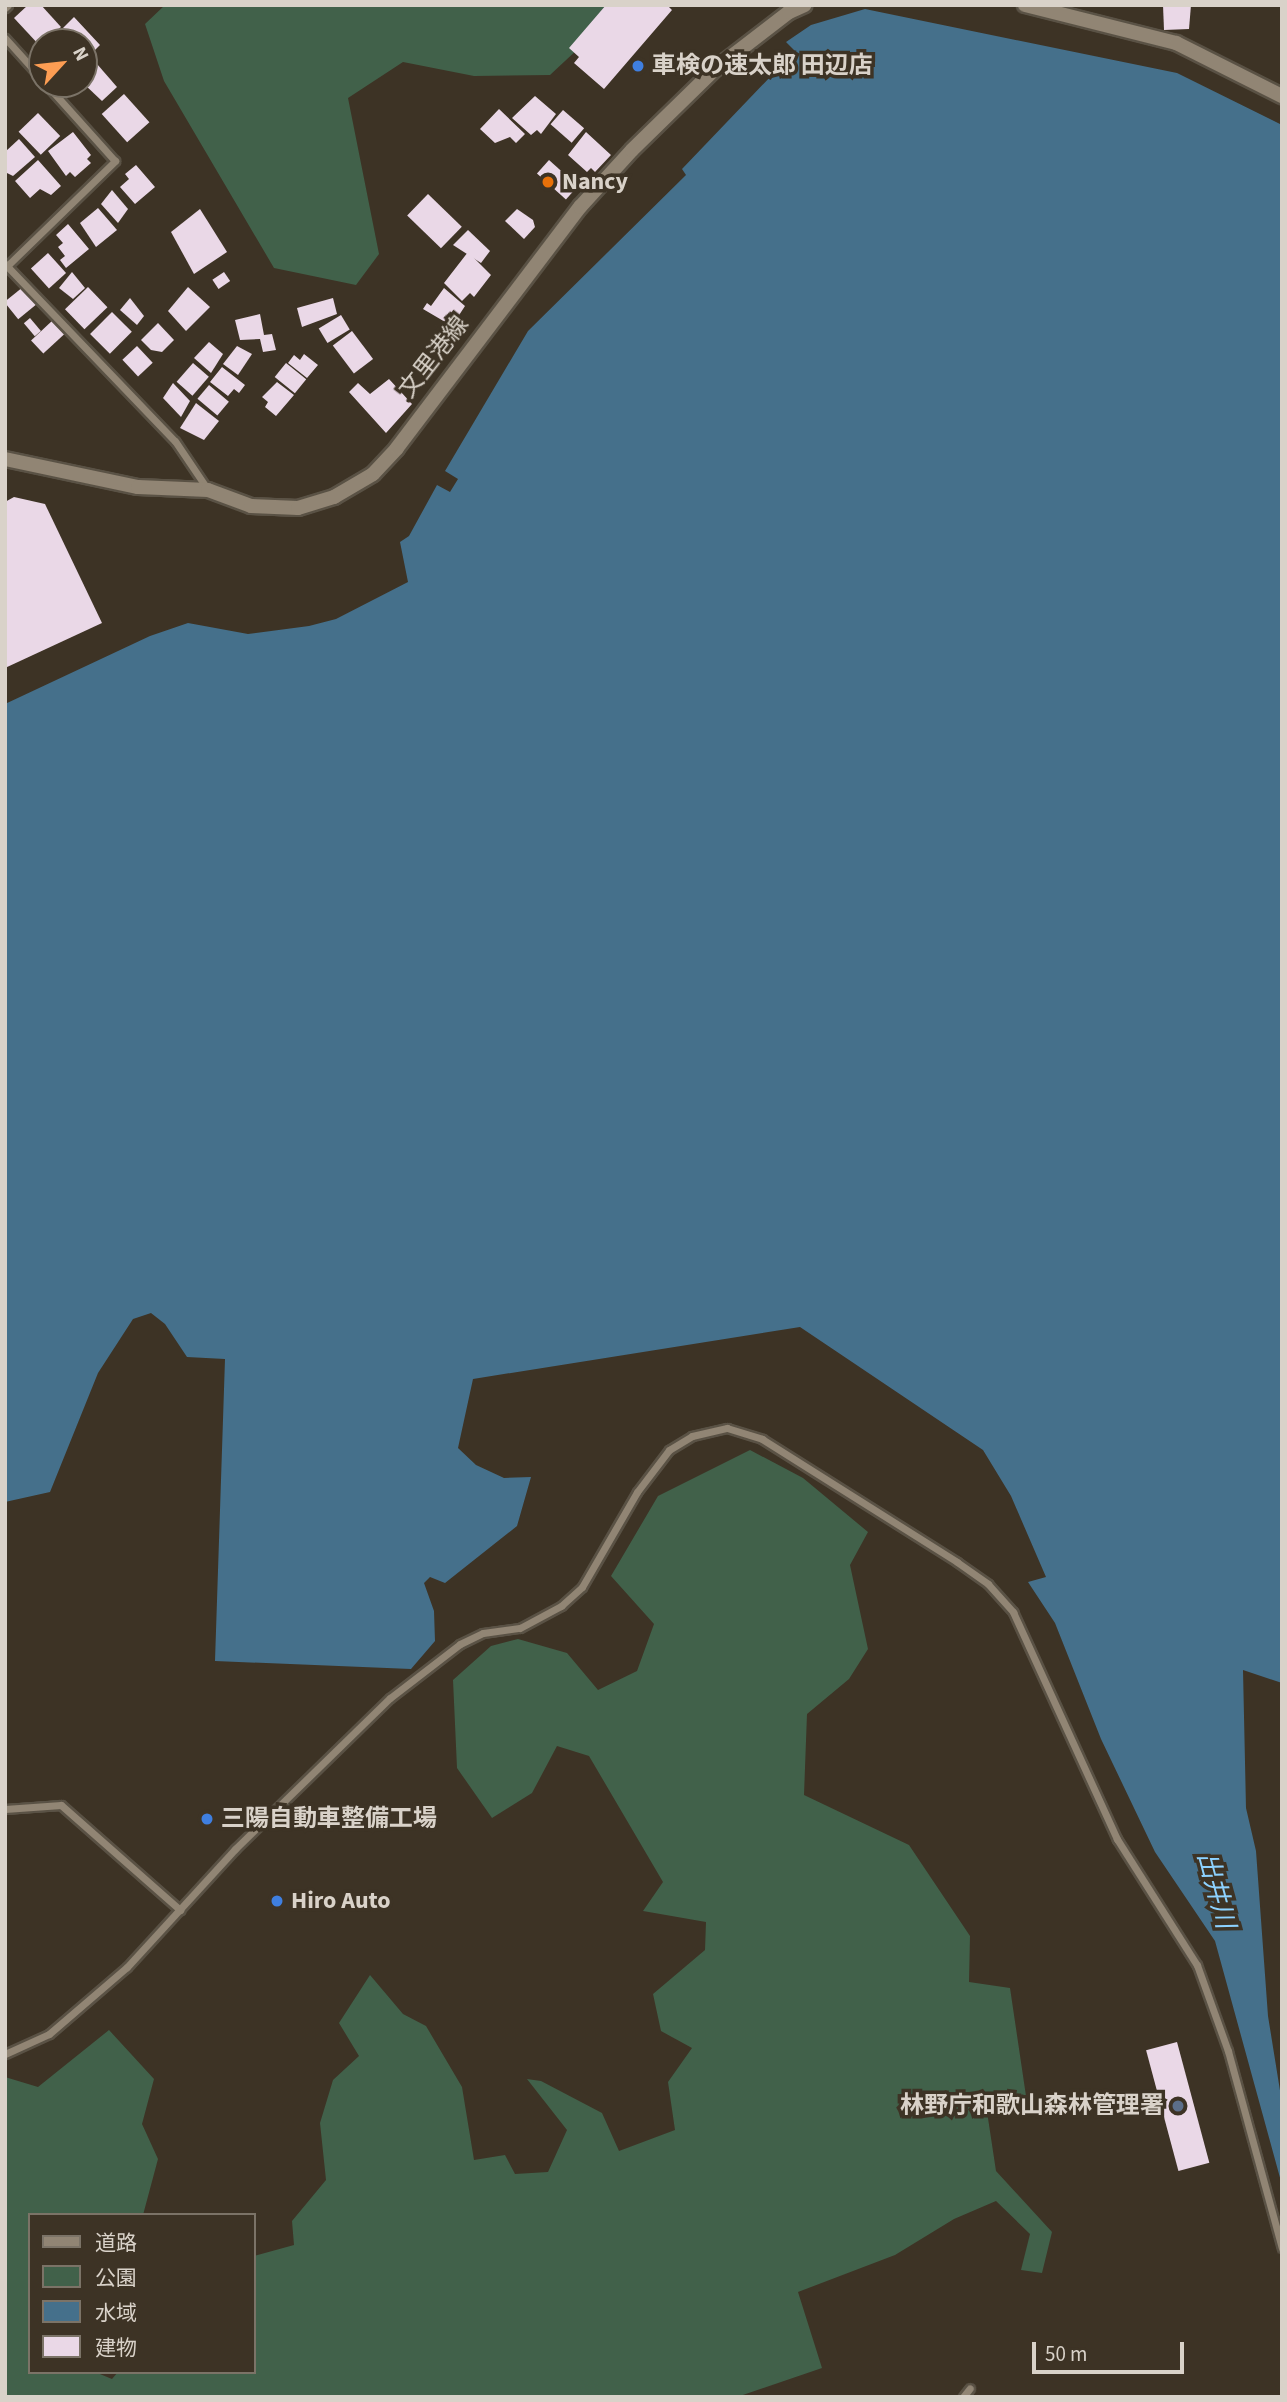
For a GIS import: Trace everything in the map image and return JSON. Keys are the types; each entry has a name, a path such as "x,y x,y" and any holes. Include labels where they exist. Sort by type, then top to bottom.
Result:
{"main road":[{"name":"文里港線","path":"5,459 138,487 208,490 251,506 298,508 334,497 373,474 606,178 715,69 789,12 805,5"},
{"path":"1025,5 1176,43 1282,96"}],"street":[{"path":"5,38 28,63"},
{"path":"59,98 115,161 6,265 175,441 208,490"},
{"path":"5,2054 49,2034 85,2004 180,1910 235,1849 390,1698 460,1644 484,1633 520,1628 561,1606 582,1587 638,1492 669,1450 692,1436 727,1429 762,1438 978,1577 1013,1612 1117,1839 1197,1965 1228,2051 1282,2248"},
{"path":"5,1809 61,1805 180,1910"},
{"path":"963,2397 970,2388"}],"green space":[{"path":"165,5 625,5 550,75 474,76 403,62 348,98 379,254 356,285 274,268 164,81 145,24"},
{"path":"750,1450 803,1478 868,1532 850,1565 868,1649 849,1679 807,1714 804,1795 909,1845 970,1936 969,1982 1010,1988 1026,2096 986,2105 996,2171 1052,2232 1042,2273 1021,2270 1030,2234 996,2201 954,2219 895,2255 798,2292 822,2368 737,2397 5,2397 5,2077 38,2087 109,2030 154,2079 142,2124 158,2159 144,2213 28,2213 28,2374 100,2374 112,2379 116,2374 256,2374 256,2255 294,2245 292,2221 326,2180 320,2123 333,2080 359,2056 339,2023 370,1975 403,2014 426,2026 462,2087 474,2160 505,2155 515,2174 548,2172 567,2130 527,2079 541,2081 602,2113 619,2151 675,2130 668,2082 692,2048 661,2031 653,1994 705,1950 706,1922 643,1911 663,1882 589,1756 557,1746 532,1793 492,1818 457,1768 453,1680 491,1646 518,1639 567,1653 598,1690 637,1671 654,1624 611,1576 658,1496"}],"water":[{"name":"出井川","path":"865,9 1177,73 1282,125 1282,1683 1243,1670 1246,1808 1256,1851 1268,2016 1282,2103 1282,2185 1215,1941 1155,1852 1101,1739 1055,1623 1028,1582 1046,1577 1011,1496 983,1450 800,1327 473,1379 458,1448 476,1465 504,1478 531,1477 517,1526 445,1583 430,1577 424,1583 434,1611 435,1641 411,1669 215,1661 225,1359 187,1357 165,1324 151,1313 133,1319 98,1373 50,1492 5,1502 5,704 150,636 188,623 248,634 309,626 336,619 408,582 400,542 409,536 437,485 450,492 458,479 445,471 528,331 686,175 682,169 795,51 786,42 811,25"}],"building":[{"path":"28,5 41,5 61,27 28,28 28,33 14,18"},
{"path":"606,5 667,5 672,10 604,89 574,63 579,57 569,48"},
{"path":"1163,5 1191,5 1189,29 1164,30"},
{"path":"74,17 84,28 63,28"},
{"path":"98,65 117,87 102,101 98,97"},
{"path":"124,94 149,122 127,142 102,114"},
{"path":"535,96 556,114 541,134 537,130 531,135 512,118"},
{"path":"499,109 525,134 516,143 510,137 495,143 480,129"},
{"path":"563,110 584,128 572,143 551,124"},
{"path":"38,113 60,136 41,155 19,132"},
{"path":"73,132 91,155 87,159 91,163 75,177 70,172 66,176 48,151"},
{"path":"586,132 611,155 595,172 591,168 587,172 568,155"},
{"path":"19,139 35,157 13,176 5,172 5,152"},
{"path":"38,160 61,186 51,195 40,189 30,198 15,181"},
{"path":"549,160 578,186 566,199 537,173"},
{"path":"136,165 155,187 135,204 120,187 129,179 125,174"},
{"path":"112,190 128,209 118,223 101,204"},
{"path":"428,194 462,227 441,248 407,216"},
{"path":"98,208 117,230 96,247 80,223"},
{"path":"200,209 227,252 194,274 171,232"},
{"path":"517,209 533,220 535,227 524,239 505,221"},
{"path":"68,224 89,249 66,268 60,260 65,256 58,247 63,243 56,235"},
{"path":"468,230 490,251 481,263 453,245"},
{"path":"468,252 491,275 474,297 470,293 462,301 444,283"},
{"path":"48,253 66,273 49,288 31,268"},
{"path":"72,272 85,288 73,299 59,288"},
{"path":"224,272 230,281 219,289 212,280"},
{"path":"23,287 37,304 18,319 5,302"},
{"path":"88,287 107,307 84,329 65,309"},
{"path":"188,287 210,307 186,331 168,311"},
{"path":"444,288 465,306 452,326 423,309 427,303 431,306"},
{"path":"130,298 144,316 137,325 120,310"},
{"path":"333,298 337,314 302,327 297,308"},
{"path":"112,312 132,332 110,354 90,334"},
{"path":"260,314 264,335 272,334 276,350 263,352 260,339 240,340 235,320"},
{"path":"341,315 350,330 327,343 319,328"},
{"path":"30,318 41,331 35,336 24,323"},
{"path":"53,320 65,333 43,354 31,340"},
{"path":"158,323 174,340 162,352 151,350 141,340"},
{"path":"352,331 373,359 354,373 333,345"},
{"path":"209,342 223,354 211,373 194,358"},
{"path":"137,346 153,363 138,376 122,360"},
{"path":"237,346 252,354 238,375 223,364"},
{"path":"304,354 318,365 307,378 288,363 294,355 300,360"},
{"path":"193,363 209,377 192,396 177,382"},
{"path":"286,363 306,379 295,393 275,377"},
{"path":"222,367 245,385 239,393 234,389 228,396 210,382"},
{"path":"389,379 412,404 386,433 349,392 358,383 370,394"},
{"path":"277,382 294,395 276,416 265,407 268,402 262,397"},
{"path":"173,383 190,401 181,417 163,398"},
{"path":"209,385 229,402 217,416 197,399"},
{"path":"196,403 219,421 204,440 180,428"},
{"path":"14,497 45,504 102,623 5,668 5,502"},
{"name":"林野庁和歌山森林管理署","path":"1177,2042 1209,2163 1178,2171 1146,2050"}],"place":[{"name":"車検の速太郎 田辺店","path":"638,66"},
{"name":"Nancy","path":"548,182"},
{"name":"三陽自動車整備工場","path":"207,1819"},
{"name":"Hiro Auto","path":"277,1901"},
{"name":"林野庁和歌山森林管理署","path":"1178,2106"}]}
